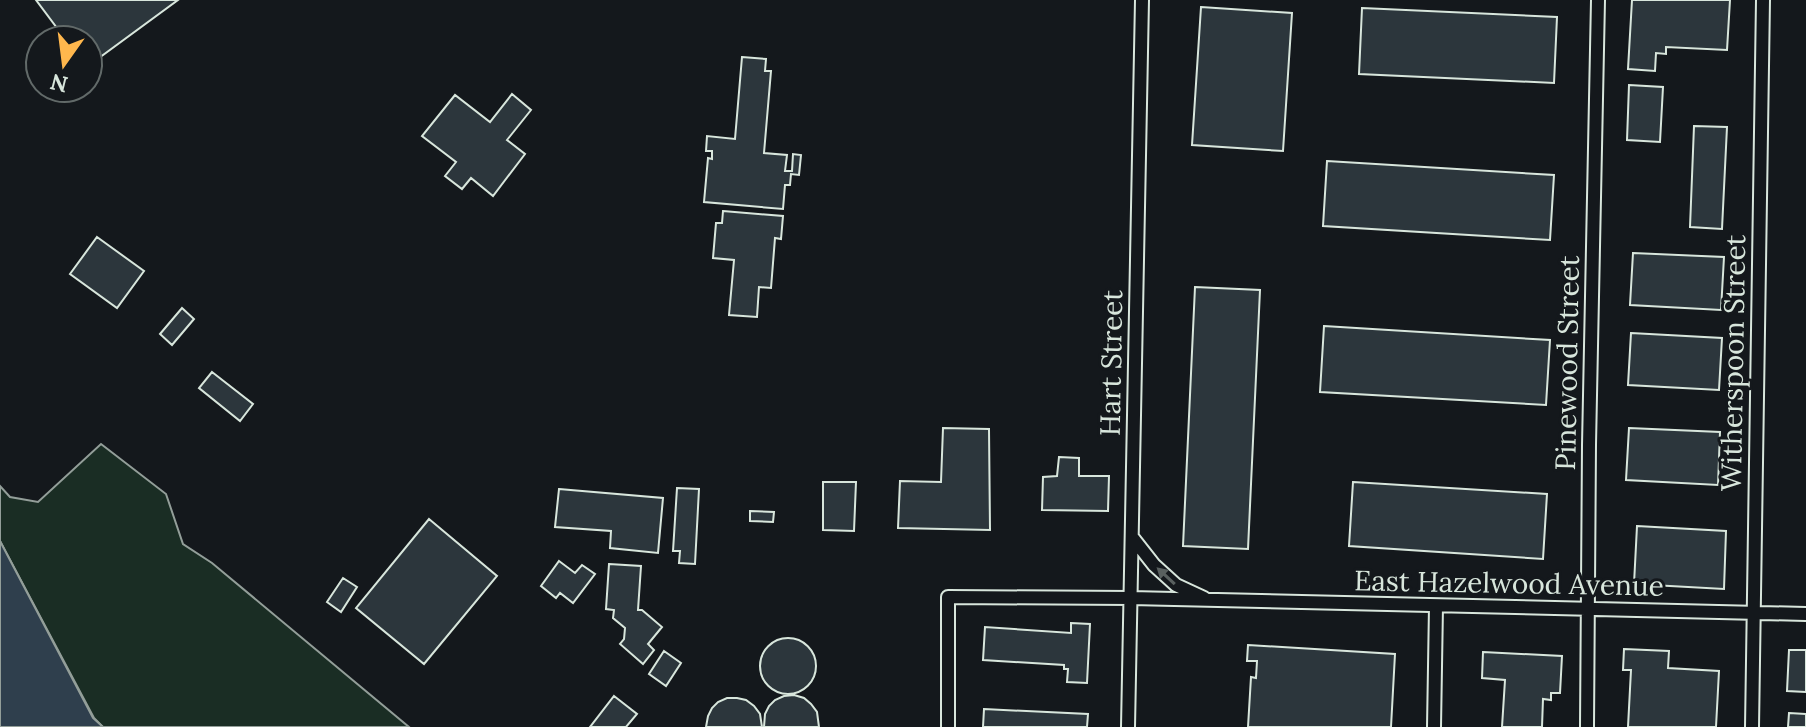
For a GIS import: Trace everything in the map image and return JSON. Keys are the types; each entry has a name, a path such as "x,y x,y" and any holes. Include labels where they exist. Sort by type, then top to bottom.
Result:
{"street":[{"name":"Hart Street","path":"1128,727 1142,0"},
{"name":"Pinewood Street","path":"1587,727 1586,609 1598,0"},
{"name":"Witherspoon Street","path":"1752,727 1763,0"},
{"name":"East Hazelwood Avenue","path":"1132,537 1154,565 1176,585 1211,600"},
{"name":"East Hazelwood Avenue","path":"948,727 948,597 1131,598 1806,614"},
{"path":"1434,727 1436,606"}],"green space":[{"path":"101,444 166,494 183,544 212,563 409,727 103,727 94,718 0,541 0,486 10,497 38,502"}],"water":[{"path":"0,541 93,718 103,727 0,727"}],"building":[{"path":"36,0 178,0 104,54 104,24 54,24"},
{"path":"1632,0 1730,0 1727,50 1666,47 1666,54 1656,53 1655,71 1628,69"},
{"path":"1201,7 1292,13 1283,151 1192,145"},
{"path":"1362,8 1557,17 1554,83 1359,74"},
{"path":"742,57 766,59 765,71 771,71 764,153 787,155 785,171 792,171 793,154 801,155 799,175 791,174 790,185 785,185 783,209 704,202 708,158 712,159 712,151 706,151 707,136 735,139"},
{"path":"1629,85 1663,87 1660,142 1627,140"},
{"path":"512,94 531,110 507,140 525,154 493,196 471,178 462,189 445,176 456,162 422,136 455,95 490,122"},
{"path":"1694,126 1727,127 1722,229 1690,227"},
{"path":"1327,161 1554,175 1550,240 1323,226"},
{"path":"723,211 783,216 781,239 775,238 771,288 759,287 757,317 729,315 734,260 713,258 716,223 722,223"},
{"path":"97,237 144,271 117,308 70,274"},
{"path":"1633,253 1724,257 1721,310 1630,305"},
{"path":"1195,287 1260,290 1248,549 1183,546"},
{"path":"182,308 194,319 172,345 160,334"},
{"path":"1324,326 1550,340 1546,405 1320,392"},
{"path":"1631,333 1722,338 1719,390 1628,385"},
{"path":"212,372 253,404 240,421 199,388"},
{"path":"943,428 989,429 990,530 898,528 900,481 941,482"},
{"path":"1629,428 1720,432 1718,485 1626,480"},
{"path":"1059,457 1079,458 1079,476 1109,476 1108,511 1042,510 1043,477 1057,476"},
{"path":"823,482 856,482 854,531 823,530"},
{"path":"1353,482 1547,494 1543,559 1349,546"},
{"path":"677,488 699,489 695,564 679,563 680,551 673,551"},
{"path":"559,489 663,498 658,553 610,548 611,531 555,527"},
{"path":"750,511 774,512 773,522 750,521"},
{"path":"429,519 497,576 424,664 356,608"},
{"path":"1637,526 1726,531 1724,589 1634,584"},
{"path":"559,561 575,573 582,565 595,574 573,603 560,593 556,598 541,586"},
{"path":"609,564 641,566 638,610 662,627 648,644 654,650 643,664 620,644 625,628 613,618 614,610 606,609"},
{"path":"343,578 357,587 341,612 327,602"},
{"path":"1071,623 1090,624 1087,683 1067,682 1068,669 1064,669 1064,665 983,660 985,627 1071,633"},
{"path":"788,638 808,646 816,666 808,686 788,694 768,686 760,666 768,646"},
{"path":"1248,645 1395,654 1391,727 1248,727 1251,677 1256,678 1257,661 1247,661"},
{"path":"1624,649 1669,651 1668,668 1719,671 1716,727 1628,727 1631,670 1623,670"},
{"path":"1789,650 1806,650 1806,692 1787,691"},
{"path":"664,651 681,663 666,686 649,674"},
{"path":"1483,652 1562,656 1560,693 1551,693 1551,700 1543,699 1542,727 1502,727 1505,680 1482,678"},
{"path":"794,695 811,704 817,712 819,727 764,727 769,706 784,696"},
{"path":"614,696 637,714 626,727 590,727"},
{"path":"727,698 746,700 754,706 760,714 762,727 706,727 712,708"},
{"path":"984,709 1088,714 1087,727 983,727"},
{"path":"1789,713 1806,714 1806,727 1788,727"}]}
